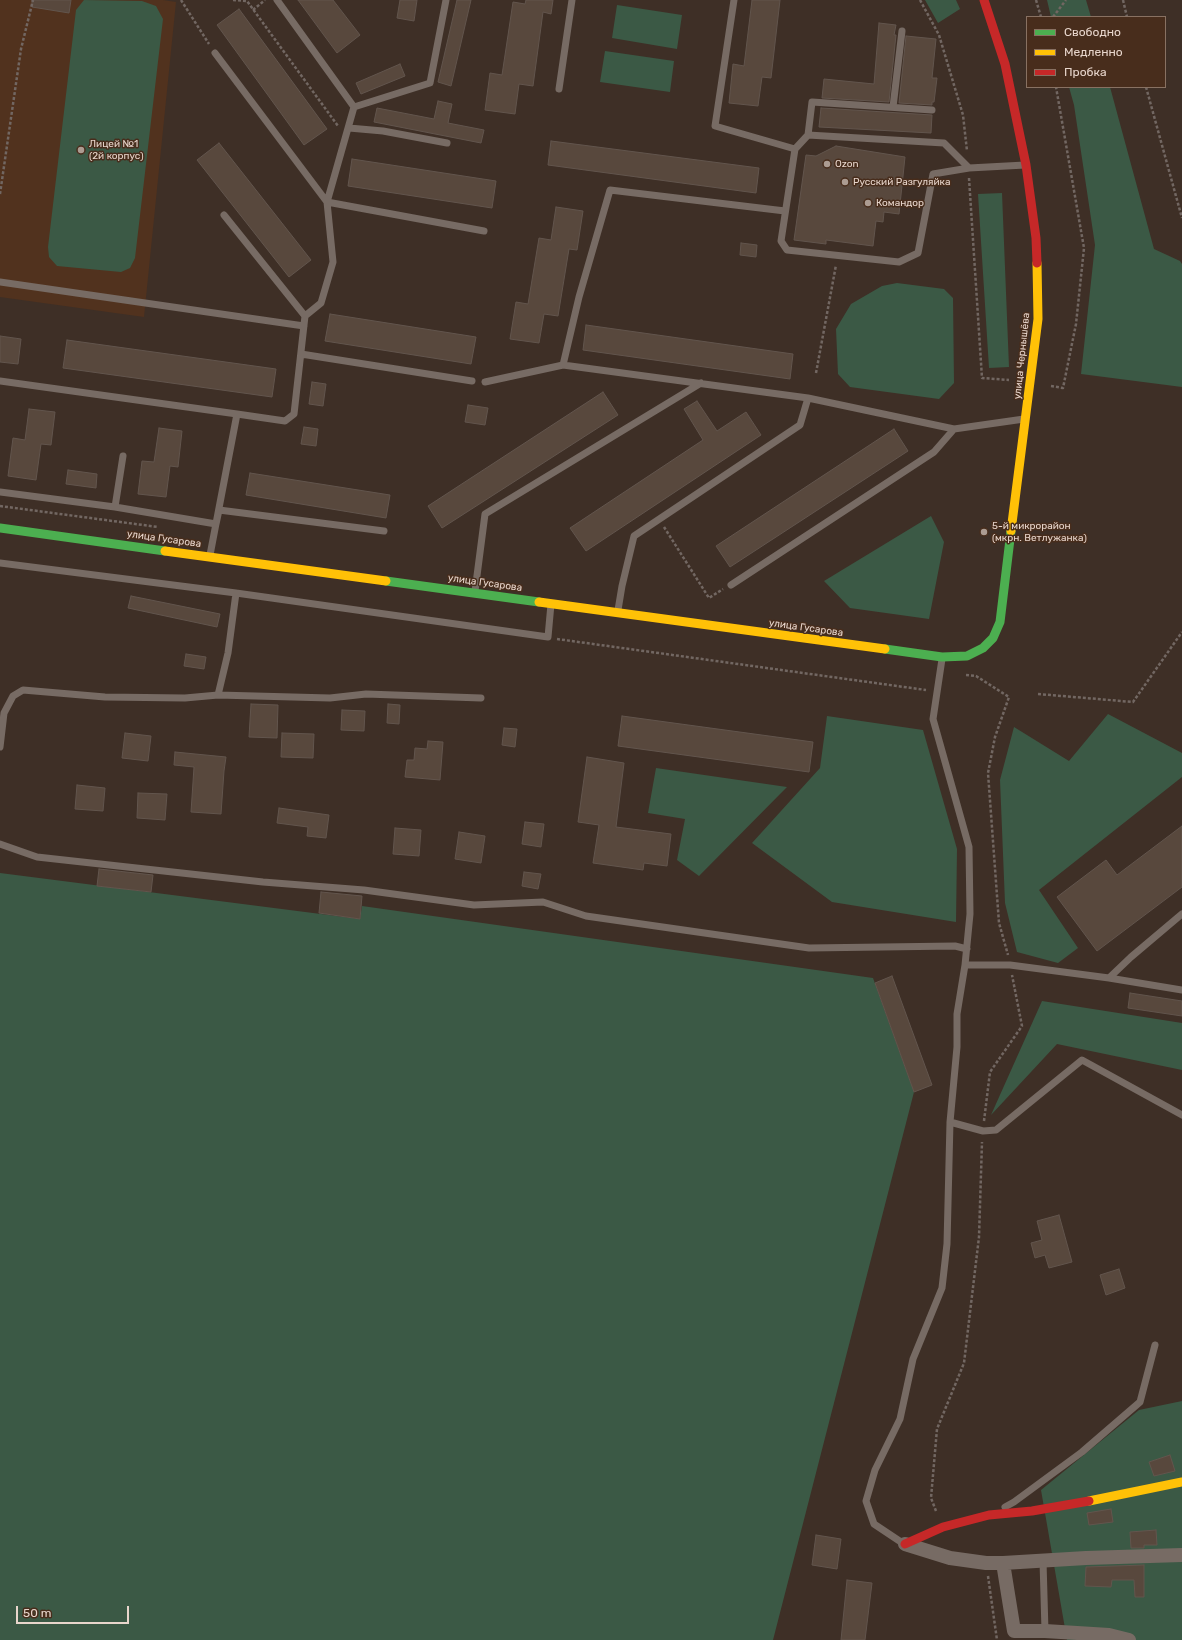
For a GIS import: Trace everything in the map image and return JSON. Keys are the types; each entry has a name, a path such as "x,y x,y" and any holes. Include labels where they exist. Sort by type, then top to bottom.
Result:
{"street":[{"name":"улица Чернышёва","path":"967,656 983,648 993,638 1000,622 1027,418 1038,319 1036,238 1026,165 1005,64 984,0"},
{"name":"улица Гусарова","path":"0,528 942,657 967,656"},
{"path":"905,1544 943,1527 990,1515 1032,1511 1182,1482"},
{"path":"905,1544 950,1558 1003,1564 1086,1558 1182,1555"},
{"path":"1003,1564 1014,1631 1045,1631 1109,1635 1129,1640"}],"lane":[{"path":"277,0 354,107 327,202 333,262 321,303 305,316"},
{"path":"354,107 430,83 446,0"},
{"path":"559,90 572,0"},
{"path":"734,0 715,126 795,149"},
{"path":"893,107 902,31"},
{"path":"215,53 327,202 484,231"},
{"path":"932,110 812,102 808,135 795,149 781,241 787,250 899,262 918,253 933,174 969,168 1026,165"},
{"path":"349,128 383,131 448,143"},
{"path":"808,135 944,143 969,168"},
{"path":"562,365 579,297 610,190 785,212"},
{"path":"0,382 285,421 294,414 305,316 224,215"},
{"path":"0,282 304,326"},
{"path":"301,354 472,381"},
{"path":"485,382 562,365 808,398 954,429 1027,418"},
{"path":"475,592 485,514 701,383"},
{"path":"617,613 634,536 800,425 808,398"},
{"path":"210,556 237,414"},
{"path":"731,585 934,452 954,429"},
{"path":"115,507 123,456"},
{"path":"0,492 115,507 216,524"},
{"path":"219,510 384,531"},
{"path":"0,563 236,592 548,637 551,604"},
{"path":"218,695 228,653 236,592"},
{"path":"905,1544 874,1524 866,1501 875,1470 900,1419 913,1359 942,1288 947,1244 950,1122 957,1047 957,1014 965,965 970,914 969,847 933,719 942,657"},
{"path":"0,747 4,713 13,696 23,690 105,697 185,698 218,695 330,698 366,694 481,698"},
{"path":"0,844 37,857 263,882 364,890 474,905 543,902 586,916 809,948 955,946 967,949"},
{"path":"1109,978 1131,957 1182,914"},
{"path":"965,965 1010,964 1182,990"},
{"path":"950,1122 983,1131 996,1130 1082,1060 1182,1115"},
{"path":"990,1515 1014,1502 1082,1452 1140,1402 1156,1345"},
{"path":"1043,1561 1045,1631"}],"path":[{"path":"0,194 21,49 33,0"},
{"path":"180,0 215,53"},
{"path":"233,0 246,1 346,138"},
{"path":"253,10 265,0"},
{"path":"920,0 940,34 963,115 969,168 982,378 1009,380"},
{"path":"1036,0 1041,16"},
{"path":"1054,16 1066,0"},
{"path":"1123,0 1127,16"},
{"path":"1051,386 1063,388 1076,324 1084,248 1056,88"},
{"path":"1146,88 1182,218"},
{"path":"816,373 836,268"},
{"path":"0,506 158,527"},
{"path":"660,520 708,598 731,585"},
{"path":"1038,694 1133,702 1182,632"},
{"path":"548,637 937,691"},
{"path":"940,670 976,676 1009,697 995,737 988,773 1000,924 1010,964 1022,1026 990,1072 983,1131 979,1237 964,1364 937,1429 931,1498 943,1527"},
{"path":"986,1563 997,1640"}],"shaded area":[{"name":"Лицей №1 (2й корпус)","path":"0,0 163,0 176,2 144,317 0,297"}],"green space":[{"path":"84,0 142,1 156,6 163,19 135,258 130,268 121,272 57,266 49,257 48,247 76,10"},
{"path":"925,0 956,0 960,9 938,23"},
{"path":"1047,0 1086,0 1091,16 1051,16"},
{"path":"617,5 682,15 677,49 612,38"},
{"path":"605,51 674,61 670,92 600,82"},
{"path":"1069,88 1110,88 1154,249 1180,261 1182,264 1182,387 1081,374 1095,245 1074,105"},
{"path":"1002,193 1009,367 989,368 978,194"},
{"path":"897,283 944,289 953,298 954,383 939,399 850,387 838,374 836,329 851,304 882,286"},
{"path":"931,516 944,542 929,619 850,608 824,581"},
{"path":"1108,714 1182,753 1182,777 1039,890 1078,948 1058,963 1017,952 1005,903 1000,780 1014,727 1069,761"},
{"path":"827,716 923,730 957,849 956,922 832,902 752,843 820,768"},
{"path":"656,768 787,787 699,876 677,860 685,819 648,813"},
{"path":"0,873 360,919 362,906 873,978 914,1092 773,1640 0,1640"},
{"path":"1042,1001 1182,1023 1182,1070 1057,1044 991,1115"},
{"path":"1182,1401 1182,1640 1067,1640 1041,1490 1139,1410"}],"building":[{"path":"32,0 71,0 69,13 32,7"},
{"path":"298,0 333,0 360,35 337,53"},
{"path":"400,0 417,0 414,21 397,18"},
{"path":"457,0 471,0 451,86 438,82"},
{"path":"526,0 553,0 551,14 543,12 533,86 519,84 515,114 485,110 490,73 502,75 513,2 525,4"},
{"path":"752,0 780,0 771,78 762,77 758,106 729,103 733,64 744,66"},
{"path":"239,9 327,129 304,145 217,25"},
{"path":"879,23 896,25 889,102 822,98 824,79 874,84"},
{"path":"906,36 936,39 932,78 937,78 934,102 932,102 932,105 899,103"},
{"path":"400,64 405,76 361,94 356,83"},
{"path":"438,101 452,104 448,123 484,130 481,143 374,122 377,108 434,119"},
{"path":"821,108 932,115 931,133 819,127"},
{"path":"551,141 759,168 756,193 548,165"},
{"path":"219,143 311,260 289,277 197,160"},
{"path":"836,146 905,157 899,214 884,212 883,222 876,221 873,246 826,240 826,244 794,240 806,155 816,156"},
{"path":"352,159 496,181 492,208 348,186"},
{"path":"556,207 583,211 577,250 569,249 558,316 544,314 539,343 510,339 516,302 528,304 539,238 551,240"},
{"path":"741,243 757,245 756,257 740,255"},
{"path":"330,314 476,337 471,364 325,341"},
{"path":"586,325 793,354 790,379 583,350"},
{"path":"0,336 21,339 18,364 0,362"},
{"path":"67,340 276,369 272,397 63,368"},
{"path":"312,382 326,384 323,406 309,404"},
{"path":"603,392 618,415 442,528 428,506"},
{"path":"697,401 717,431 746,412 761,435 586,551 570,528 703,440 684,409"},
{"path":"468,405 488,408 485,425 465,422"},
{"path":"29,409 55,412 51,445 41,444 36,480 8,476 13,438 25,440"},
{"path":"304,427 318,429 316,446 301,444"},
{"path":"159,428 182,431 178,467 170,466 166,497 138,494 142,461 154,462"},
{"path":"894,429 908,451 730,567 716,546"},
{"path":"68,470 97,474 96,488 66,484"},
{"path":"250,473 390,495 386,518 246,495"},
{"path":"131,596 220,614 217,627 128,608"},
{"path":"186,654 206,657 204,669 184,666"},
{"path":"251,704 278,705 277,738 249,737"},
{"path":"388,704 400,705 399,724 387,723"},
{"path":"342,710 365,711 364,731 341,730"},
{"path":"622,716 813,742 809,772 618,746"},
{"path":"504,728 517,729 515,747 502,745"},
{"path":"125,733 151,736 148,761 122,758"},
{"path":"282,733 314,734 313,758 281,757"},
{"path":"428,741 443,742 440,780 405,777 407,760 414,760 415,748 427,749"},
{"path":"175,752 226,757 221,814 191,812 194,767 174,765"},
{"path":"587,757 624,763 616,827 671,834 667,866 644,863 643,870 593,863 599,825 578,822"},
{"path":"77,785 105,788 103,811 75,809"},
{"path":"138,793 167,794 165,820 137,818"},
{"path":"279,808 329,815 326,838 307,836 308,827 277,823"},
{"path":"525,822 544,824 541,847 522,844"},
{"path":"1182,826 1182,887 1097,951 1057,897 1106,860 1117,875"},
{"path":"395,828 421,830 419,856 393,854"},
{"path":"459,832 485,836 481,863 455,859"},
{"path":"99,869 153,875 151,892 97,886"},
{"path":"524,872 541,874 538,889 522,886"},
{"path":"321,892 362,896 360,919 319,913"},
{"path":"892,976 932,1085 914,1092 875,983"},
{"path":"1130,993 1182,1001 1182,1016 1128,1008"},
{"path":"1059,1215 1072,1262 1049,1268 1045,1255 1035,1258 1031,1243 1042,1240 1037,1221"},
{"path":"1119,1269 1125,1288 1106,1295 1100,1275"},
{"path":"1170,1455 1175,1471 1154,1476 1149,1462"},
{"path":"1111,1509 1113,1522 1089,1525 1087,1513"},
{"path":"1156,1530 1157,1545 1144,1545 1144,1548 1131,1548 1130,1532"},
{"path":"816,1535 841,1539 837,1569 812,1565"},
{"path":"1144,1565 1144,1597 1135,1597 1134,1580 1112,1580 1111,1587 1085,1586 1086,1567"},
{"path":"847,1580 872,1583 865,1640 841,1640"}],"traffic: fast":[{"path":"0,528 165,551"},
{"path":"885,649 942,657 967,656 983,648 993,638 1000,622 1011,531"},
{"path":"386,581 539,602"}],"traffic: slow":[{"path":"1011,531 1038,319 1037,263"},
{"path":"165,551 386,581"},
{"path":"539,602 885,649"},
{"path":"1089,1501 1182,1482"}],"traffic: jam":[{"path":"984,0 1005,64 1026,165 1036,238 1037,263"},
{"path":"905,1544 943,1527 989,1515 1032,1511 1089,1501"}],"place":[{"name":"Лицей №1 (2й корпус)","path":"81,150"},
{"name":"Ozon","path":"827,164"},
{"name":"Русский Разгуляйка","path":"845,182"},
{"name":"Командор","path":"868,203"},
{"name":"5-й микрорайон (мкрн. Ветлужанка)","path":"984,532"}]}
